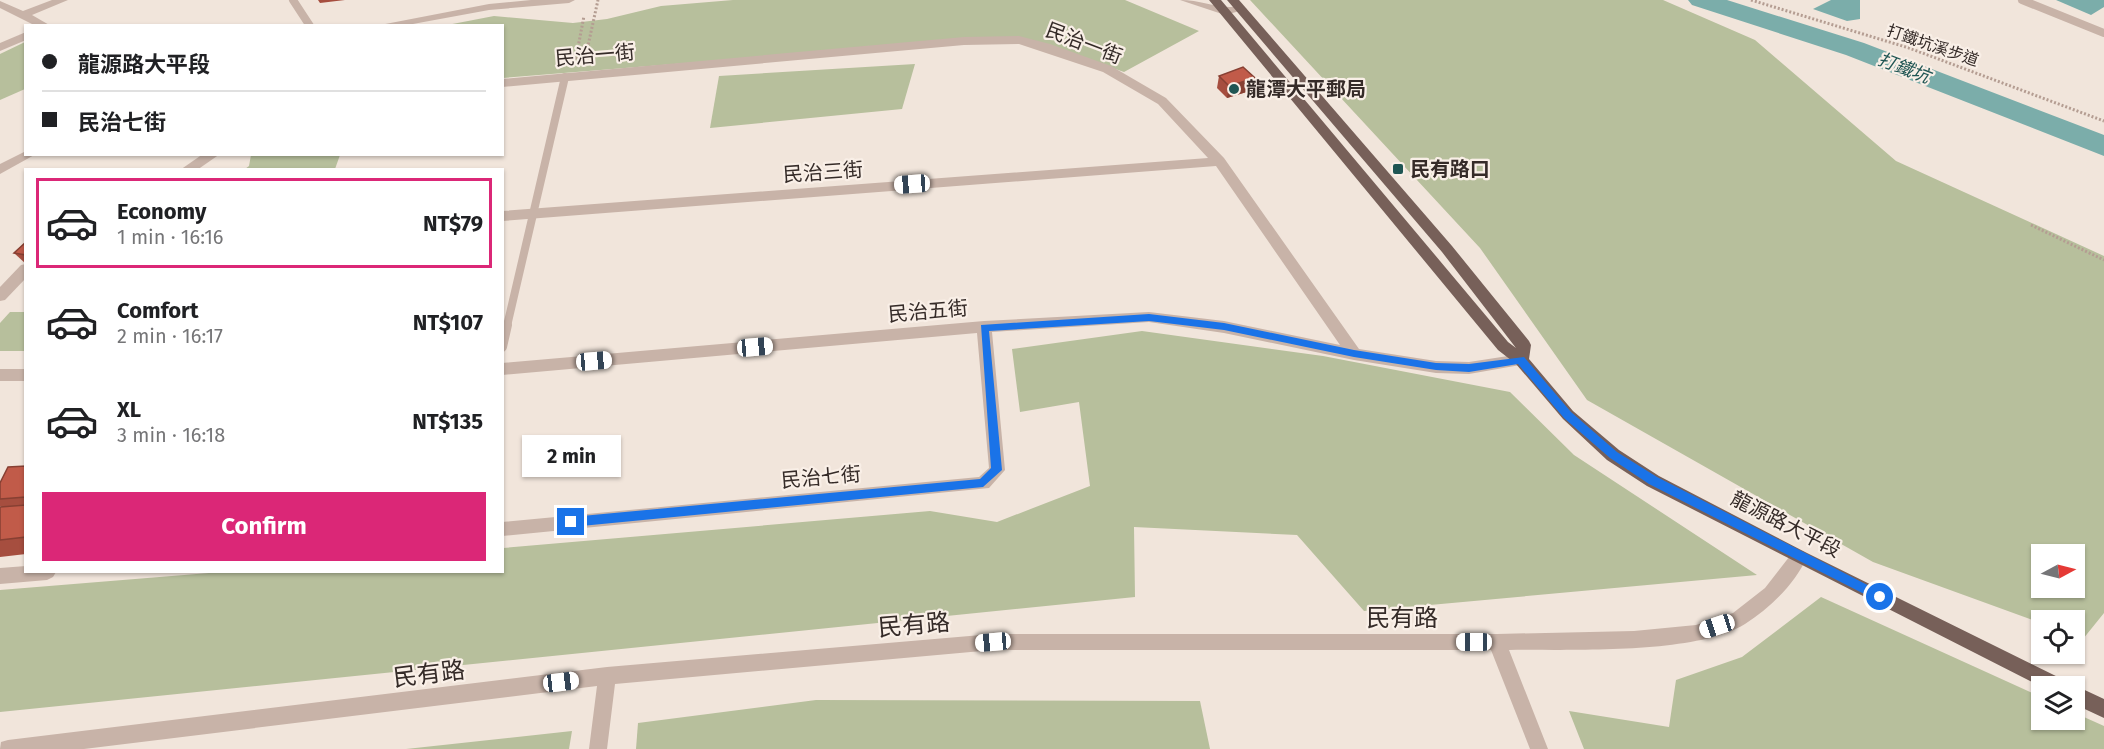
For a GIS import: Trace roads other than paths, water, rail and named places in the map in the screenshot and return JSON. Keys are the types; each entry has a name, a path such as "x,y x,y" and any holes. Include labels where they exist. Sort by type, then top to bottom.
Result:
{"main road":[{"name":"龍源路大平段","path":"1215,0 1433,259 1503,346 1521,360 1568,415 1613,455 1653,480 1799,557 2038,676"},
{"name":"龍源路大平段","path":"1237,5 1447,249 1517,336 1524,345 1521,360"},
{"path":"2085,700 2104,709"}],"street":[{"path":"24,14 62,0"},
{"path":"391,24 489,7 569,0"},
{"path":"1186,0 1225,12 1237,5"},
{"path":"0,4 43,24"},
{"path":"0,47 24,35"},
{"name":"民治一街","path":"504,82 569,73 964,41 1019,40 1046,47 1107,69 1162,101 1219,161 1354,354"},
{"path":"0,170 26,156"},
{"path":"190,168 210,156"},
{"name":"民治三街","path":"504,216 1219,161"},
{"path":"0,296 24,271"},
{"name":"民治五街","path":"504,369 984,327 1149,317 1224,327 1354,354"},
{"name":"民治七街","path":"504,529 983,483 997,470 984,327"},
{"path":"1354,354 1469,368 1521,360"},
{"path":"0,375 24,375"},
{"name":"民有路","path":"8,749 607,676 993,642 1497,642 1634,639 1696,633 1738,619 1771,594 1799,557"},
{"path":"0,576 35,573"},
{"path":"1497,642 1539,749"},
{"path":"598,749 607,676"}],"lane":[{"path":"293,0 309,24"},
{"path":"2022,0 2102,31"},
{"path":"504,338 569,73"}],"water":[{"path":"1831,0 1860,0 1860,19 1847,21 1813,9"},
{"path":"2056,0 2104,0 2104,7 2091,15"}],"waterway":[{"name":"打鐵坑","path":"1701,0 1855,49 2104,146"}],"place":[{"name":"龍潭大平郵局","path":"1234,89"},
{"name":"民有路口","path":"1398,169"}]}
